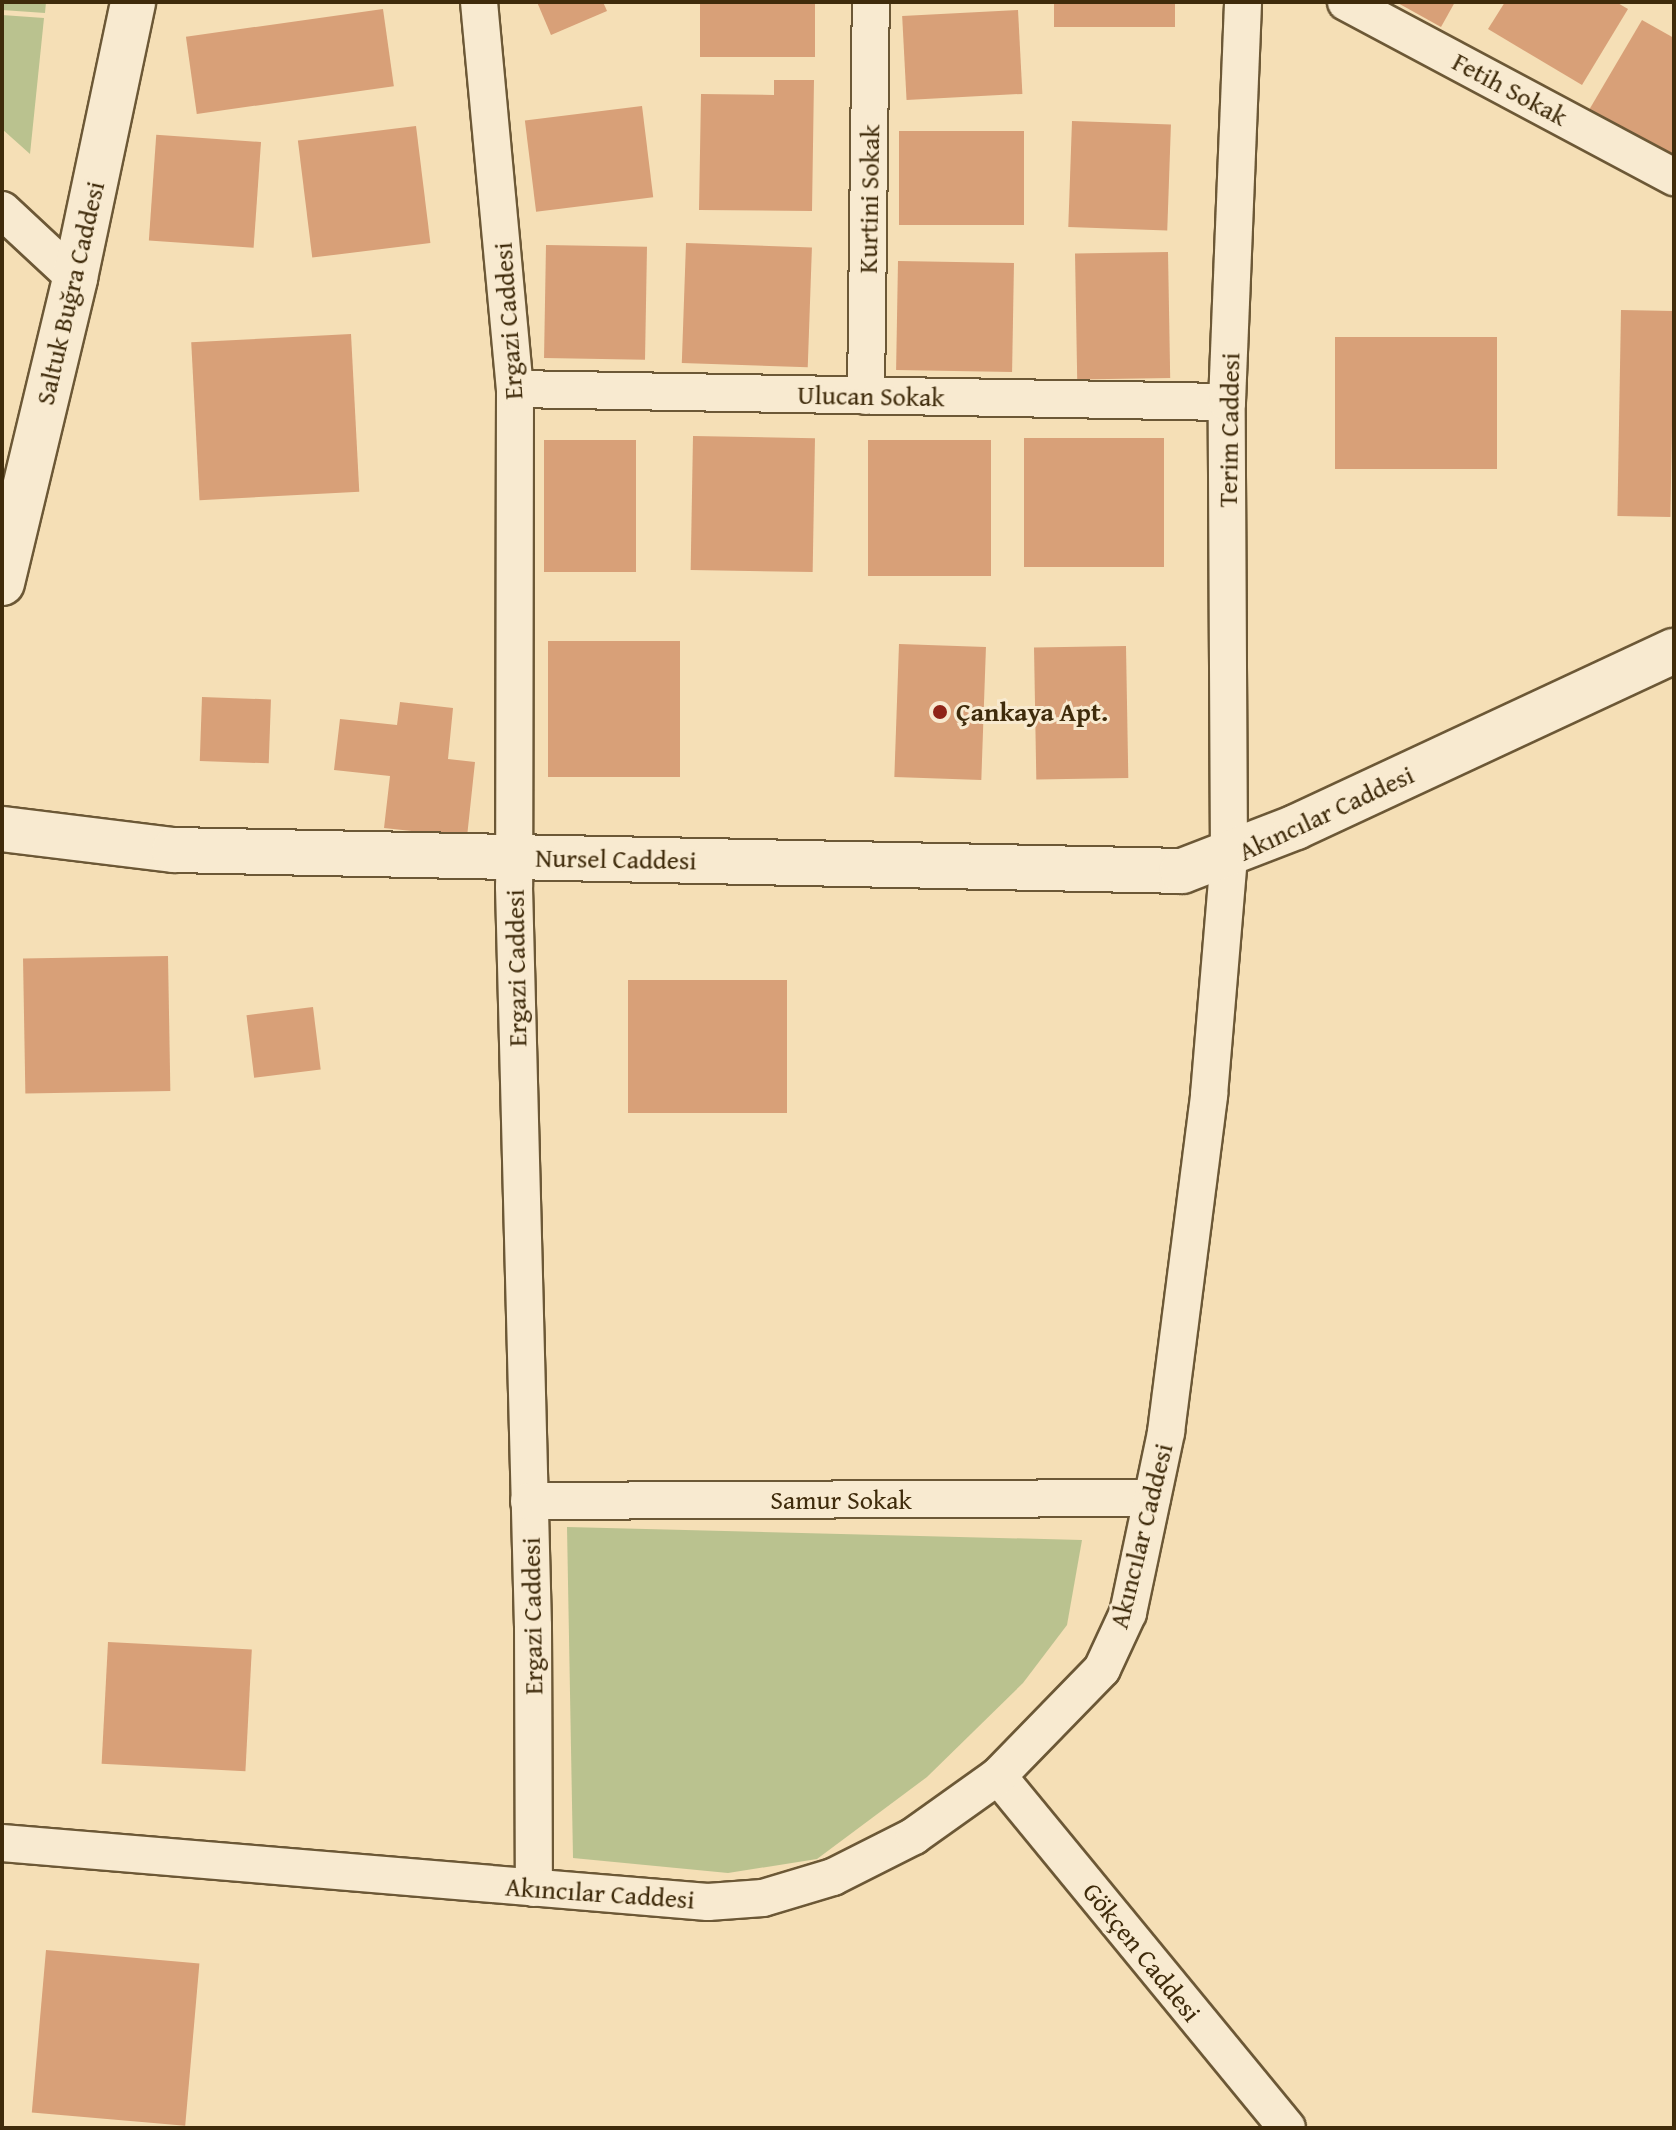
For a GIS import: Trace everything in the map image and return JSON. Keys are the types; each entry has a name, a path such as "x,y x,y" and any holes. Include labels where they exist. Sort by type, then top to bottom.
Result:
{"street":[{"name":"Saltuk Buğra Caddesi","path":"2,583 75,278 133,2"},
{"name":"Ergazi Caddesi","path":"479,2 515,389 514,857 529,1501 534,1888"},
{"name":"Kurtini Sokak","path":"866,396 871,2"},
{"name":"Terim Caddesi","path":"1229,857 1227,402 1243,2"},
{"name":"Fetih Sokak","path":"1346,2 1674,177"},
{"path":"2,210 75,278"},
{"name":"Ulucan Sokak","path":"515,389 1227,402"},
{"name":"Akıncılar Caddesi","path":"2,1843 708,1902 763,1898 833,1877 914,1836 998,1776 1102,1669 1128,1613 1152,1498 1191,1260 1229,857 1674,651"},
{"name":"Nursel Caddesi","path":"2,829 174,850 1182,871 1229,857"},
{"name":"Samur Sokak","path":"529,1501 1152,1498"},
{"name":"Gökçen Caddesi","path":"998,1776 1287,2128"}],"green space":[{"path":"2,2 46,2 45,13 2,10"},
{"path":"2,15 44,18 30,154 2,129"},
{"path":"567,1527 1082,1540 1067,1625 1023,1683 927,1777 817,1859 728,1873 573,1858"}],"building":[{"path":"537,2 603,2 607,11 551,35"},
{"path":"700,2 815,2 815,57 700,57"},
{"path":"1054,2 1175,2 1175,27 1054,27"},
{"path":"1396,2 1455,2 1441,27"},
{"path":"1505,2 1616,2 1628,9 1582,85 1488,29"},
{"path":"383,9 394,86 197,114 186,37"},
{"path":"1018,10 1022,94 907,100 902,16"},
{"path":"1642,20 1674,38 1674,159 1589,110"},
{"path":"774,80 814,80 812,211 699,210 701,94 774,95"},
{"path":"642,106 653,197 536,212 525,120"},
{"path":"1072,121 1171,124 1167,230 1068,227"},
{"path":"416,126 430,243 312,258 298,141"},
{"path":"899,131 1024,131 1024,225 899,225"},
{"path":"156,135 261,142 254,248 149,240"},
{"path":"686,243 812,247 808,367 682,363"},
{"path":"546,245 647,247 645,360 544,358"},
{"path":"1168,252 1170,378 1077,380 1075,254"},
{"path":"898,261 1014,263 1012,372 896,370"},
{"path":"1621,310 1674,311 1670,517 1617,516"},
{"path":"351,334 359,492 199,500 191,342"},
{"path":"1335,337 1497,337 1497,469 1335,469"},
{"path":"693,436 815,438 813,572 691,570"},
{"path":"1024,438 1164,438 1164,567 1024,567"},
{"path":"544,440 636,440 636,572 544,572"},
{"path":"868,440 991,440 991,576 868,576"},
{"path":"548,641 680,641 680,777 548,777"},
{"name":"Çankaya Apt.","path":"899,644 986,647 981,780 894,777"},
{"path":"1126,646 1128,778 1036,780 1034,648"},
{"path":"202,697 271,699 269,763 200,761"},
{"path":"400,702 453,708 448,759 475,762 467,837 384,828 390,776 334,770 340,719 397,725"},
{"path":"168,956 170,1091 25,1094 23,959"},
{"path":"628,980 787,980 787,1113 628,1113"},
{"path":"313,1007 321,1070 254,1078 246,1015"},
{"path":"108,1642 252,1650 245,1771 102,1764"},
{"path":"46,1950 199,1963 185,2126 32,2112"}],"place":[{"name":"Çankaya Apt.","path":"940,712"}]}
